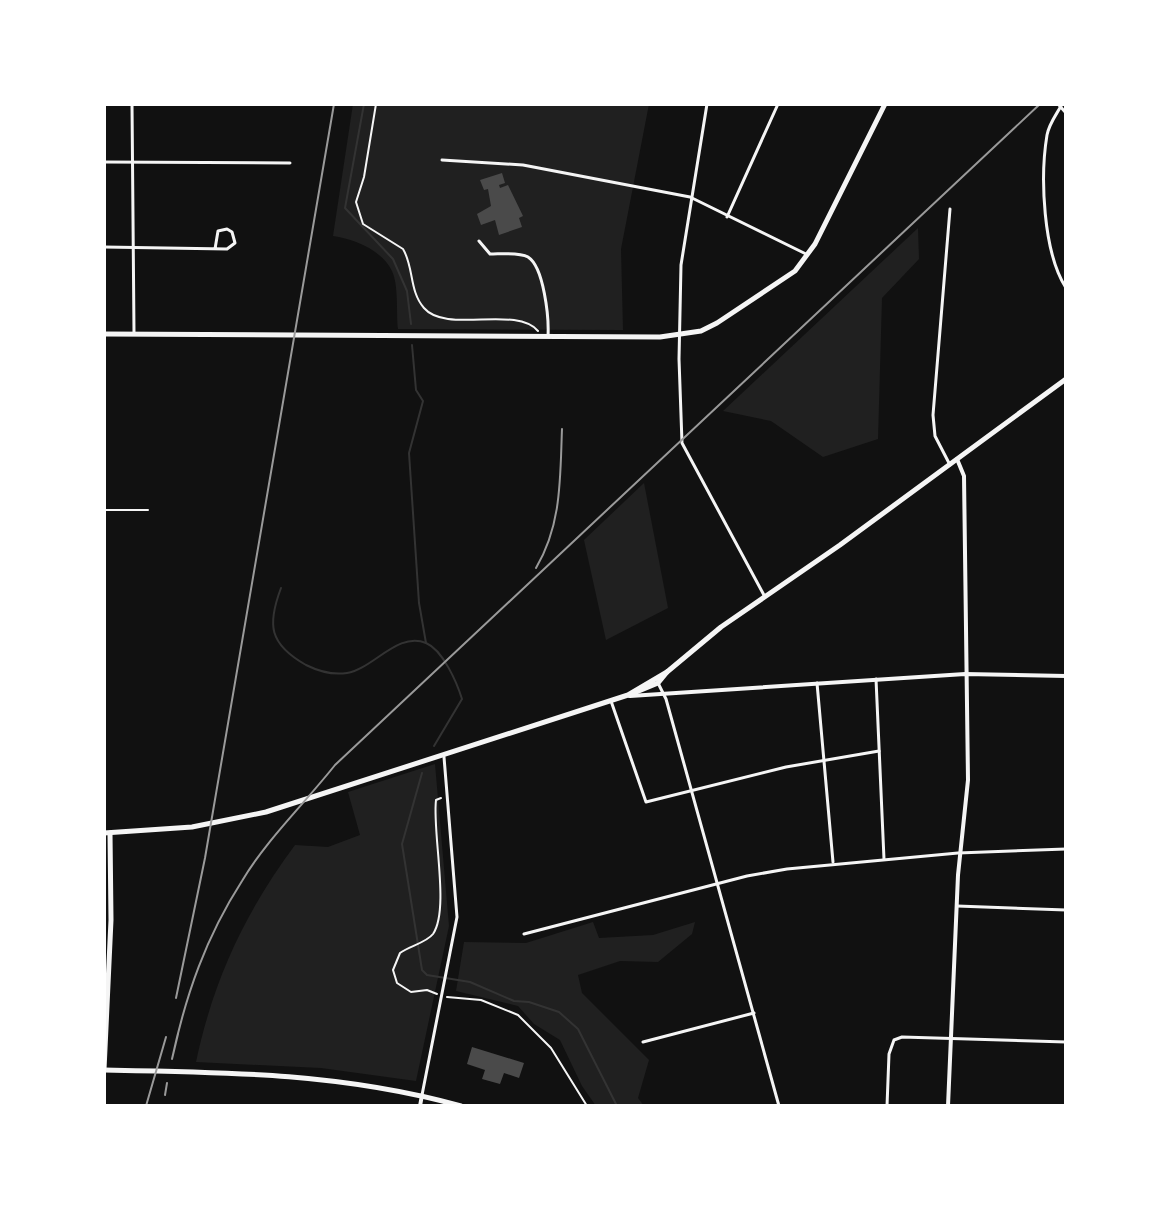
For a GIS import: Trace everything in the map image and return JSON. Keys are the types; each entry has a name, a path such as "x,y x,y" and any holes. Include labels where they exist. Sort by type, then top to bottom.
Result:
{"main road":[{"path":"104,334 548,336 679,335 701,331 784,279 808,256 885,104"},
{"path":"461,1106 422,1095 299,1075 104,1070 111,920 107,833 192,827 238,819 639,694 705,638 1066,379"}],"street":[{"path":"132,104 134,334"},
{"path":"707,104 681,265 682,443 765,597"},
{"path":"727,217 778,104"},
{"path":"1066,113 1060,105 1047,135 1046,185 1050,252 1066,288"},
{"path":"442,160 523,165 690,197 808,256"},
{"path":"104,162 290,163"},
{"path":"950,209 933,415 935,436 950,465"},
{"path":"104,247 215,249 233,246 232,232 227,229 218,231 215,249"},
{"path":"479,241 490,254 522,255 532,261 548,306 548,336"},
{"path":"948,1106 960,853 968,780 964,476 957,459"},
{"path":"628,695 638,697 663,692 965,674 1066,676"},
{"path":"876,679 884,859"},
{"path":"656,680 663,692 779,1106"},
{"path":"817,683 833,864"},
{"path":"611,701 644,801 690,793 823,759 879,751"},
{"path":"420,1106 451,962 457,903 444,757"},
{"path":"524,934 747,876 884,859 1066,849"},
{"path":"957,906 1066,910"},
{"path":"643,1042 754,1013"},
{"path":"887,1106 889,1054 894,1040 950,1038 1066,1042"},
{"path":"104,1070 104,1077"}],"lane":[{"path":"104,510 148,510"}],"path":[{"path":"376,104 364,177 356,202 363,224 403,249 418,299 428,312 445,317 520,322 534,326 538,335"},
{"path":"441,798 436,800 435,811 438,919 432,934 400,953 393,963 397,983 411,992 427,990 446,997 474,998 514,1012 551,1048 587,1106"}],"shaded area":[{"path":"353,104 649,104 621,249 623,330 398,329 396,284 392,271 382,257 367,247 333,236"},
{"path":"918,228 919,259 882,298 878,439 823,457 771,421 723,411"},
{"path":"644,483 668,608 606,640 584,540"},
{"path":"435,764 449,926 416,1081 321,1068 196,1062 212,1003 233,948 261,896 295,845 328,847 360,835 348,792"},
{"path":"593,922 599,938 653,935 695,922 692,934 658,962 620,961 578,975 582,993 649,1060 638,1098 644,1106 596,1106 582,1086 560,1040 534,1024 518,1006 456,991 464,942 526,943"}],"building":[{"path":"502,173 505,183 499,185 500,188 508,185 523,216 519,218 522,227 499,235 495,220 481,225 477,214 491,206 488,189 484,190 480,180"},
{"path":"472,1047 524,1063 519,1078 504,1073 500,1084 482,1079 485,1070 467,1064"}],"waterway":[{"path":"364,104 345,208 393,259 407,291 411,324"},
{"path":"412,345 416,390 423,401 409,453 419,603 426,643"},
{"path":"281,588 274,613 274,632 285,649 311,667 331,673 347,673 406,642 426,643 438,652 453,676 462,699 434,746"},
{"path":"422,773 402,844 422,970 427,975 470,982 514,1001 529,1002 559,1012 578,1029 617,1106"}],"railway":[{"path":"176,998 205,858 334,104"},
{"path":"178,1034 172,1059 199,967 229,902 263,850 335,765 1040,104"},
{"path":"536,568 555,518 562,429"},
{"path":"146,1106 166,1037"},
{"path":"165,1095 167,1083"}]}
